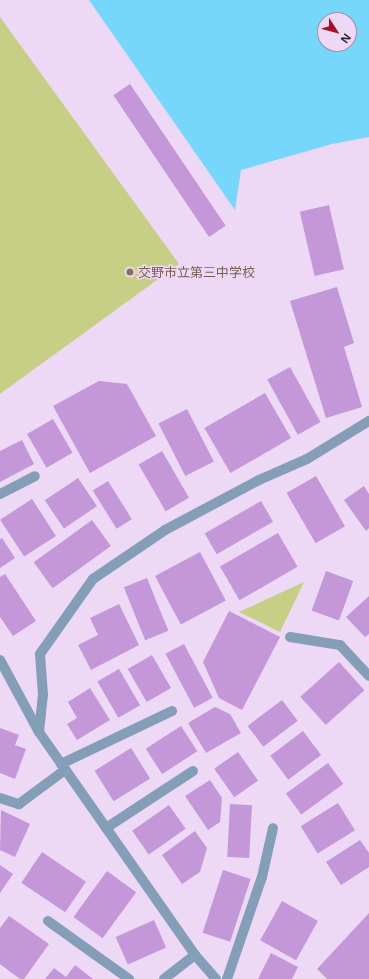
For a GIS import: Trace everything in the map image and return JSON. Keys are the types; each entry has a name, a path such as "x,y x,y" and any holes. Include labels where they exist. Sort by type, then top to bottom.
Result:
{"street":[{"path":"39,732 43,695 40,654 93,579 165,530 259,480 307,459 369,421"},
{"path":"0,494 35,476"},
{"path":"290,637 340,645 369,676"},
{"path":"0,660 39,732 195,955 216,979"},
{"path":"0,798 19,804 63,767 172,711"},
{"path":"106,828 193,771"},
{"path":"227,979 262,877 273,828"},
{"path":"48,921 129,979"},
{"path":"164,979 195,955"}],"green space":[{"path":"0,17 179,264 0,394"},
{"path":"304,582 280,632 239,612"}],"water":[{"path":"89,0 369,0 369,137 332,144 241,170 235,210"}],"building":[{"path":"130,84 226,226 209,237 113,95"},
{"path":"329,205 344,269 315,276 300,212"},
{"path":"337,287 354,343 344,347 362,407 326,418 290,301"},
{"path":"290,367 321,422 298,435 267,380"},
{"path":"99,381 127,384 156,436 90,473 53,406"},
{"path":"265,393 291,438 230,473 204,428"},
{"path":"187,409 214,462 185,476 158,424"},
{"path":"53,419 72,453 47,468 27,434"},
{"path":"22,440 34,464 0,482 0,451"},
{"path":"162,451 189,498 166,511 139,464"},
{"path":"316,476 345,526 316,543 287,493"},
{"path":"78,478 97,506 64,529 45,500"},
{"path":"108,481 132,519 117,529 93,491"},
{"path":"364,486 369,494 369,528 366,531 344,500"},
{"path":"32,499 56,536 24,557 0,520"},
{"path":"261,501 273,522 217,554 205,534"},
{"path":"92,520 111,546 53,588 34,562"},
{"path":"278,533 298,567 239,600 220,566"},
{"path":"2,538 15,558 0,568 0,539"},
{"path":"200,552 226,601 181,625 155,576"},
{"path":"326,571 353,581 339,620 312,610"},
{"path":"5,574 36,621 13,636 0,617 0,577"},
{"path":"147,578 168,631 145,640 124,587"},
{"path":"369,596 369,634 365,637 346,617"},
{"path":"119,604 139,645 91,670 78,645 98,635 90,618"},
{"path":"229,611 280,637 242,710 219,698 203,662"},
{"path":"184,644 213,698 194,708 165,654"},
{"path":"152,655 171,688 147,702 128,669"},
{"path":"339,662 364,690 326,725 300,697"},
{"path":"119,669 140,705 118,718 97,682"},
{"path":"90,688 110,720 77,740 67,724 77,718 68,702"},
{"path":"282,700 298,721 263,747 248,726"},
{"path":"215,707 230,714 241,733 206,753 188,723"},
{"path":"181,726 197,751 162,774 146,749"},
{"path":"0,728 19,735 15,745 26,749 15,779 0,773"},
{"path":"303,731 321,755 288,780 270,756"},
{"path":"131,748 150,779 114,801 95,771"},
{"path":"238,752 258,781 234,797 214,769"},
{"path":"328,763 343,784 301,815 286,794"},
{"path":"210,780 222,798 220,822 208,830 185,796"},
{"path":"338,803 355,830 318,853 301,826"},
{"path":"230,804 252,805 249,858 227,857"},
{"path":"169,805 186,829 149,855 132,831"},
{"path":"1,810 30,824 15,857 0,850"},
{"path":"195,831 207,848 200,872 182,884 162,855"},
{"path":"360,840 369,853 369,867 341,885 326,862"},
{"path":"42,852 86,882 65,912 21,883"},
{"path":"0,865 13,874 0,893"},
{"path":"223,870 251,879 230,942 203,933"},
{"path":"107,871 136,892 103,938 73,917"},
{"path":"282,901 318,921 296,960 260,940"},
{"path":"369,913 369,979 327,979 317,969"},
{"path":"9,916 49,944 24,979 20,979 0,964 0,928"},
{"path":"154,920 166,947 128,964 116,937"},
{"path":"271,953 298,967 292,979 258,979"},
{"path":"75,965 93,979 45,979 54,968 66,977"}],"place":[{"name":"交野市立第三中学校","path":"130,272"}]}
